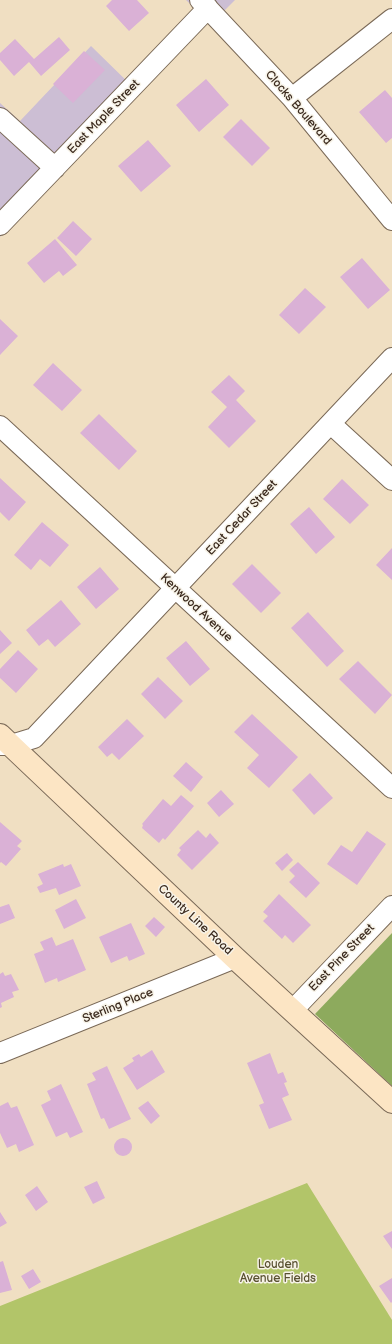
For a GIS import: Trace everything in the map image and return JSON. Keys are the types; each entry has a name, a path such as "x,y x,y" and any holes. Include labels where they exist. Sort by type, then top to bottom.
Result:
{"main road":[{"name":"County Line Road","path":"4,742 235,958 392,1102"}],"street":[{"name":"Clocks Boulevard","path":"204,4 292,98 392,220"},
{"name":"East Maple Street","path":"0,225 55,168 204,4"},
{"path":"292,98 392,19"},
{"path":"0,118 55,168"},
{"name":"East Cedar Street","path":"4,742 34,738 392,358"},
{"path":"331,424 392,480"},
{"name":"Kenwood Avenue","path":"0,426 392,788"},
{"name":"East Pine Street","path":"293,1010 392,906"},
{"name":"Sterling Place","path":"0,1053 235,958"}],"shaded area":[{"path":"186,0 235,0 211,24"},
{"path":"91,46 137,91 0,237 0,103 20,121"}],"green space":[{"path":"392,933 392,1086 315,1014"},
{"name":"Louden Avenue Fields","path":"307,1183 392,1320 392,1344 0,1344 0,1306"}],"building":[{"path":"112,0 137,0 149,13 129,31 106,6"},
{"path":"59,37 70,50 41,76 29,62 14,76 0,60 0,53 15,39 34,59"},
{"path":"84,51 105,70 73,103 53,84"},
{"path":"206,79 229,105 199,132 176,105"},
{"path":"385,90 392,98 392,138 386,143 359,112"},
{"path":"241,119 270,148 252,166 223,137"},
{"path":"148,140 171,166 141,192 118,166"},
{"path":"73,221 92,239 76,256 57,238"},
{"path":"55,239 77,265 63,276 59,271 44,283 27,263"},
{"path":"362,258 390,290 368,309 340,277"},
{"path":"305,288 326,307 299,334 279,315"},
{"path":"0,319 18,336 0,355"},
{"path":"53,363 82,390 62,411 33,385"},
{"path":"229,375 245,391 236,400 256,421 229,448 208,427 227,407 211,392"},
{"path":"99,414 137,451 119,470 80,433"},
{"path":"0,478 26,502 9,521 0,512"},
{"path":"342,479 369,505 350,524 323,499"},
{"path":"309,507 335,537 316,554 290,524"},
{"path":"42,522 69,545 50,567 40,559 31,570 14,555"},
{"path":"392,548 392,580 376,565"},
{"path":"252,564 281,593 261,613 232,584"},
{"path":"100,567 119,589 96,609 77,587"},
{"path":"61,600 81,624 55,647 48,639 39,646 26,630"},
{"path":"308,612 344,651 327,667 291,628"},
{"path":"0,630 12,643 0,654"},
{"path":"186,641 210,669 190,686 166,658"},
{"path":"18,650 38,669 16,693 0,678 0,669"},
{"path":"358,661 392,695 375,714 339,679"},
{"path":"158,677 183,701 165,719 141,694"},
{"path":"252,714 298,757 269,788 247,768 259,755 234,732"},
{"path":"127,719 144,736 119,760 112,753 107,757 98,747"},
{"path":"186,762 203,777 191,792 173,776"},
{"path":"310,773 333,798 314,815 292,790"},
{"path":"221,790 234,804 219,817 207,803"},
{"path":"181,795 194,806 165,840 163,838 159,843 142,828 142,824 163,799 171,806"},
{"path":"0,822 22,841 17,846 21,849 6,866 1,862 0,863"},
{"path":"198,830 206,838 210,833 219,843 192,870 177,855 181,850 179,848"},
{"path":"367,831 386,844 357,885 327,864 341,845 352,852"},
{"path":"287,853 293,860 282,871 275,863"},
{"path":"298,862 320,883 306,898 289,882 295,876 289,870"},
{"path":"63,864 64,867 71,864 81,886 59,895 56,888 40,893 37,887 43,884 38,874"},
{"path":"279,894 311,925 293,943 285,935 282,939 263,921 268,916 263,912"},
{"path":"76,899 86,918 64,929 55,910"},
{"path":"9,904 15,918 0,924 0,907"},
{"path":"154,917 165,927 156,937 145,926"},
{"path":"131,923 145,954 129,961 127,956 111,963 99,937"},
{"path":"52,937 56,946 73,939 86,970 58,982 57,978 45,983 34,954 44,950 40,942"},
{"path":"3,972 5,976 11,974 19,990 12,992 14,997 1,1003 2,1007 0,1008 0,974"},
{"path":"152,1050 165,1072 137,1090 123,1068 134,1061 132,1058 139,1054 141,1057"},
{"path":"270,1053 278,1074 283,1072 287,1082 284,1083 289,1095 282,1098 292,1120 269,1129 259,1105 264,1103 247,1063"},
{"path":"107,1066 131,1119 109,1129 104,1118 101,1119 87,1084 96,1080 92,1073"},
{"path":"61,1084 83,1132 70,1138 67,1132 56,1137 41,1105 51,1100 47,1091"},
{"path":"148,1101 160,1116 151,1124 138,1108"},
{"path":"8,1102 11,1108 17,1106 34,1145 19,1152 16,1144 7,1148 0,1133 0,1106"},
{"path":"123,1138 129,1141 132,1147 129,1153 123,1156 117,1153 114,1147 117,1141"},
{"path":"97,1181 105,1198 93,1204 84,1187"},
{"path":"37,1186 48,1202 36,1211 25,1195"},
{"path":"0,1212 7,1223 0,1227"},
{"path":"392,1231 392,1249 383,1236"},
{"path":"3,1261 12,1290 0,1293 0,1262"},
{"path":"33,1269 41,1282 29,1289 21,1276"},
{"path":"392,1278 392,1302 391,1303 379,1286"}]}
